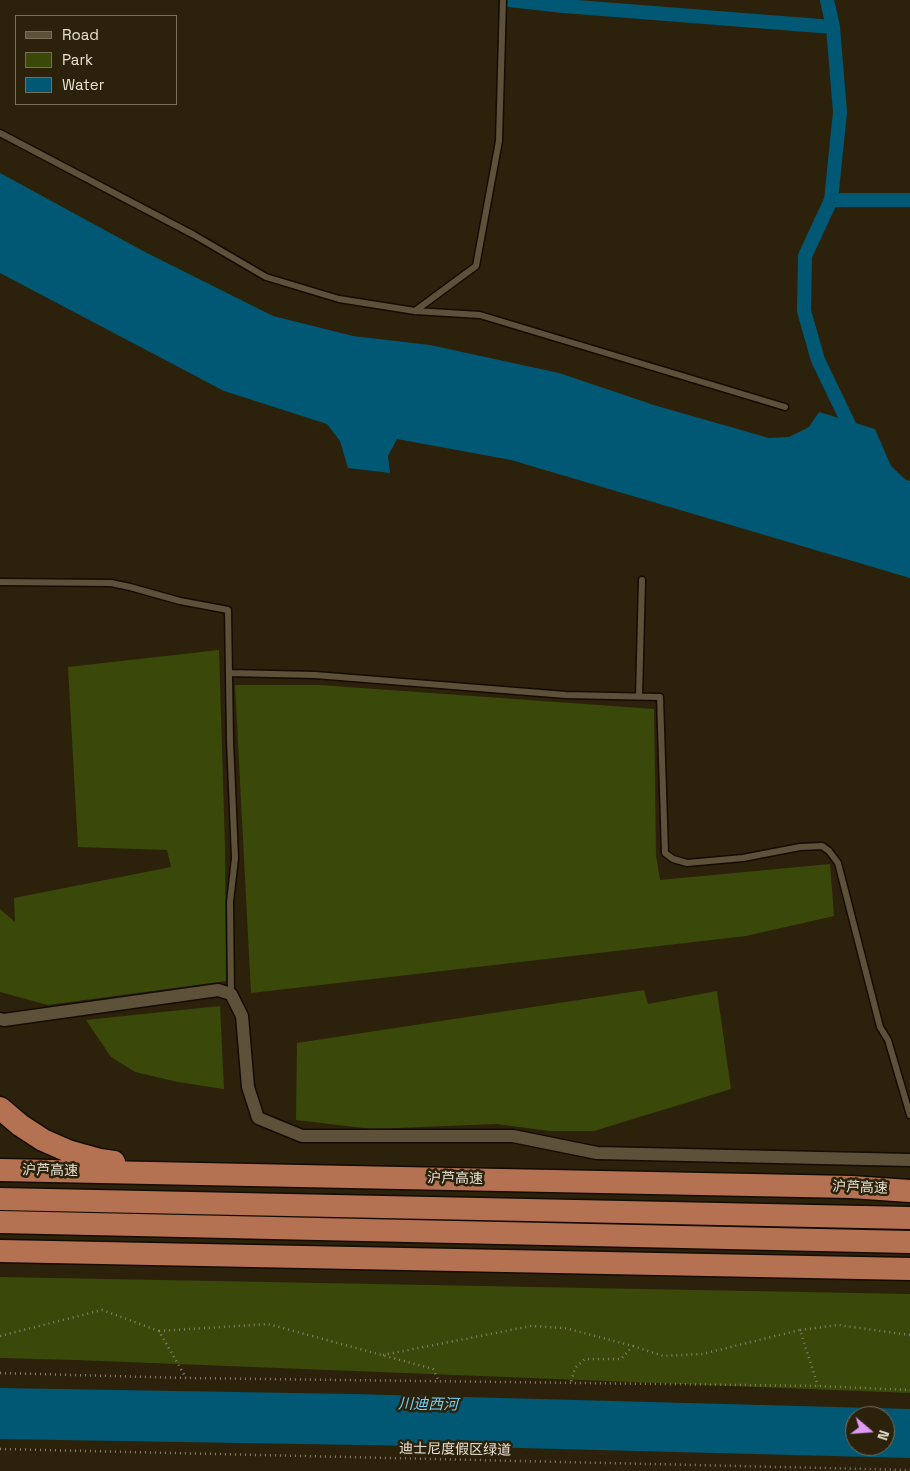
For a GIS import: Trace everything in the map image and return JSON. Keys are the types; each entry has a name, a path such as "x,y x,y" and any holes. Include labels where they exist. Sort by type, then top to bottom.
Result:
{"highway":[{"path":"0,1108 20,1125 43,1140 68,1151 100,1160 134,1165 400,1178"},
{"name":"沪芦高速","path":"0,1170 831,1187 910,1191"},
{"name":"沪芦高速","path":"0,1199 910,1218"},
{"path":"0,1222 910,1242"},
{"path":"0,1251 910,1269"},
{"path":"0,1260 239,1256"}],"street":[{"path":"0,1019 4,1020 218,990 231,994 242,1016 248,1086 258,1118 302,1136 513,1136 597,1153 910,1160"}],"lane":[{"path":"415,311 476,266 499,141 503,0"},
{"path":"0,132 194,235 266,277 339,299 415,311 480,315 785,407"},
{"path":"639,696 642,580"},
{"path":"0,582 111,583 180,601 228,610 230,741 235,858 230,902 231,994"},
{"path":"229,673 316,675 566,695 660,697 665,852 673,859 687,863 743,858 800,847 822,846 829,851 838,863 880,1027 888,1040 910,1115"}],"path":[{"path":"0,1336 102,1310 159,1331 268,1324 434,1369 439,1381"},
{"path":"383,1355 530,1326 565,1328 663,1356 702,1354 800,1330 838,1325 910,1335"},
{"path":"800,1330 818,1386"},
{"path":"159,1331 186,1378"},
{"path":"571,1382 575,1368 585,1359 621,1359 633,1346"},
{"path":"0,1373 186,1378 818,1386 910,1390"},
{"name":"迪士尼度假区绿道","path":"0,1449 910,1470"}],"green space":[{"path":"219,650 225,847 226,981 48,1005 0,992 0,909 15,922 14,898 171,867 167,850 78,847 68,667"},
{"path":"235,685 319,685 654,709 656,855 660,880 830,864 834,916 746,936 251,993"},
{"path":"644,990 648,1004 717,991 731,1089 594,1131 550,1131 496,1124 372,1129 296,1120 297,1043"},
{"path":"220,1006 224,1089 178,1082 135,1072 111,1057 86,1020"},
{"path":"0,1277 910,1294 910,1393 0,1358"}],"water":[{"path":"0,173 145,252 273,316 353,336 430,345 559,373 657,406 769,438 789,437 809,427 819,412 875,429 891,466 906,480 910,481 910,578 511,460 397,439 388,456 390,473 348,468 340,441 327,424 224,391 0,273"},
{"name":"川迪西河","path":"0,1388 353,1394 845,1407 845,1456 895,1456 895,1409 910,1409 910,1458 482,1447 0,1439"}],"waterway":[{"path":"509,0 833,27"},
{"path":"827,0 833,27 840,112 831,200 805,256 804,311 818,360 855,437"},
{"path":"831,200 910,200"}]}
